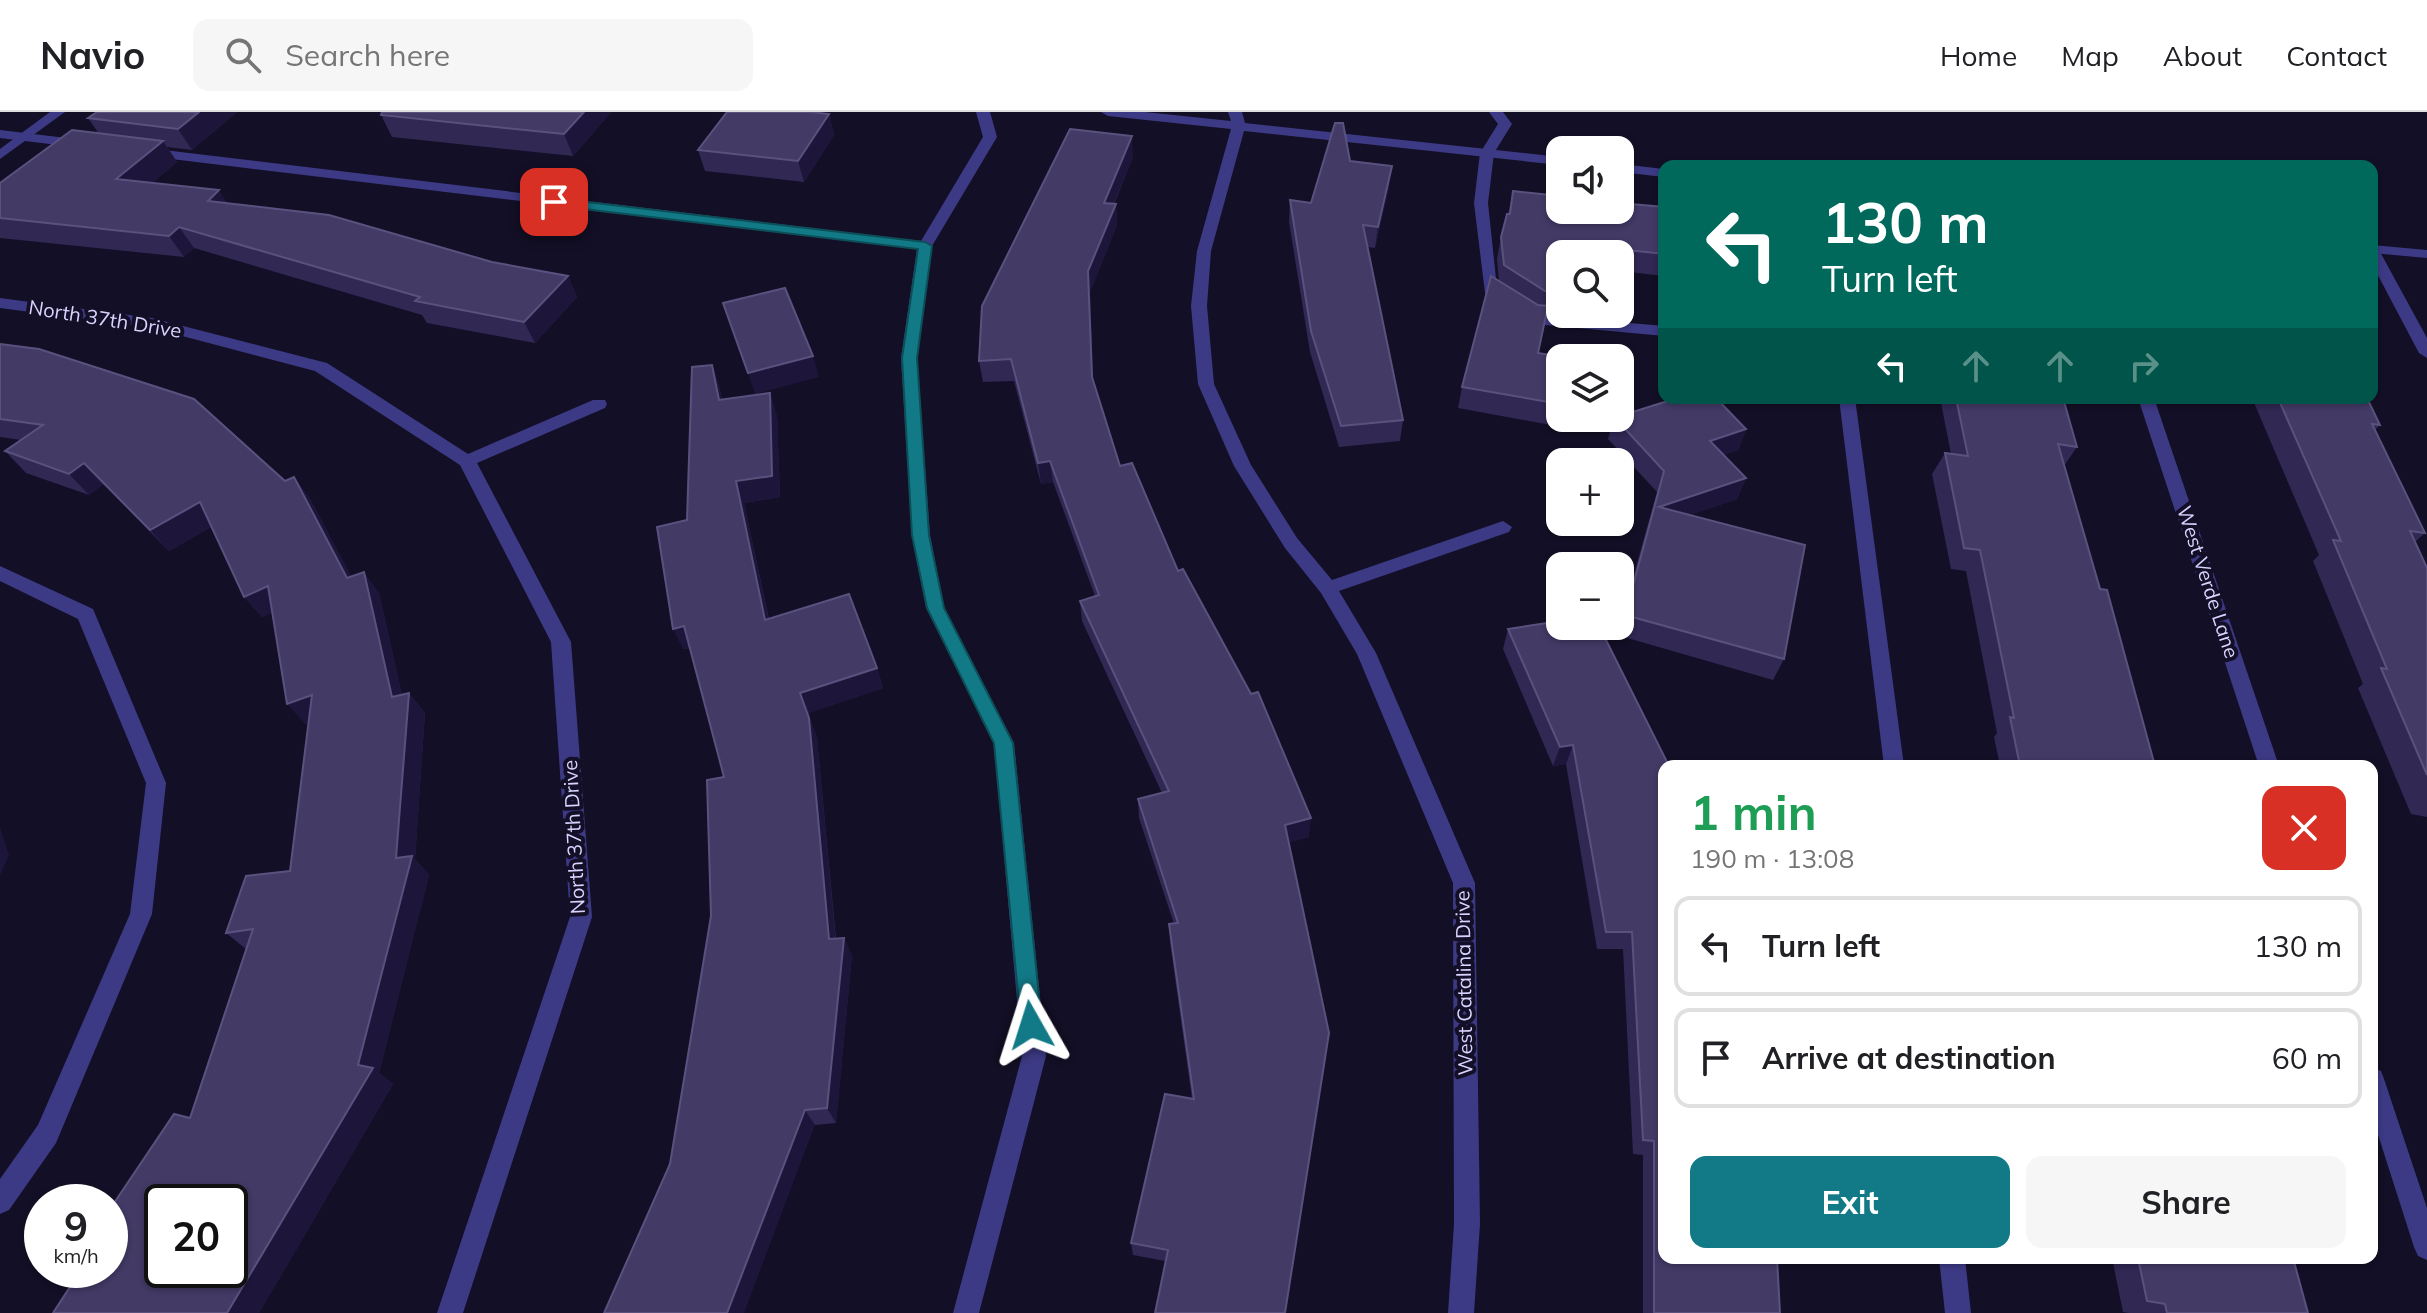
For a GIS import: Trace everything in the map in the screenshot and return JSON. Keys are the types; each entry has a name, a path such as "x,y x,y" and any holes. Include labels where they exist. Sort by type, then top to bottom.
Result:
{"street":[{"path":"0,155 58,112"},
{"path":"966,1313 1034,1056 1004,743 935,608 921,535 909,358 925,246 990,137 983,112"},
{"path":"1108,112 1237,119 1546,159"},
{"path":"1496,112 1505,124 1487,153 1481,203 1490,290 1535,319 1658,330"},
{"name":"West Catalina Drive","path":"1237,119 1204,251 1199,306 1206,384 1243,466 1291,543 1328,588 1366,653 1464,883 1467,1224 1461,1313"},
{"path":"0,134 103,147"},
{"path":"134,151 925,246"},
{"path":"1634,170 1658,172"},
{"path":"2378,250 2427,254"},
{"path":"2378,260 2427,353"},
{"name":"North 37th Drive","path":"0,303 152,323 321,367 467,461 561,642 581,917 450,1313"},
{"path":"467,461 599,404"},
{"path":"1848,404 1893,760"},
{"name":"West Verde Lane","path":"2148,404 2267,760"},
{"path":"1328,588 1503,527"},
{"path":"0,573 86,614 156,783 141,914 47,1134 0,1201"},
{"path":"2378,1097 2427,1247"},
{"path":"1953,1264 1958,1313"}],"building":[{"path":"97,112 199,112 178,129 88,118"},
{"path":"382,112 584,112 564,134 381,115"},
{"path":"727,112 829,114 798,161 698,150"},
{"path":"1335,123 1343,123 1350,161 1392,166 1378,227 1363,225 1403,420 1341,426 1311,331 1290,200 1311,203"},
{"path":"1070,129 1132,136 1104,203 1116,204 1088,271 1092,377 1120,466 1132,463 1178,571 1183,569 1251,694 1258,692 1311,818 1285,825 1329,1033 1285,1313 1155,1313 1168,1250 1131,1243 1165,1094 1194,1099 1169,924 1178,923 1138,799 1169,791 1080,601 1099,595 1050,461 1038,463 1011,359 979,361 982,306"},
{"path":"72,130 163,141 116,179 219,190 208,201 329,215 492,262 568,276 524,322 415,301 420,297 179,227 169,236 0,218 0,183"},
{"path":"1513,191 1546,195 1546,224 1634,224 1634,204 1658,206 1658,253 1634,251 1634,240 1546,240 1545,291 1504,265 1501,237 1507,214 1510,214"},
{"path":"1491,276 1538,305 1546,306 1538,353 1546,354 1546,402 1462,387"},
{"path":"785,288 813,356 748,373 723,303"},
{"path":"0,344 39,349 194,399 285,481 294,477 347,578 364,572 392,697 409,693 396,858 412,856 358,1065 373,1068 248,1278 248,1184 144,1184 144,1288 242,1288 227,1313 53,1313 69,1288 128,1288 127,1184 174,1114 190,1118 253,929 226,933 246,876 290,871 312,695 287,704 268,586 244,597 200,502 150,530 84,463 69,474 5,451 43,425 0,419"},
{"path":"712,365 719,400 770,393 772,476 736,481 765,620 849,594 877,668 800,693 809,718 829,939 844,938 827,1108 805,1110 727,1313 604,1313 670,1164 711,916 707,780 724,777 684,626 673,629 657,527 687,520 692,367"},
{"path":"1658,404 1722,404 1746,429 1710,441 1746,478 1659,507 1805,545 1784,659 1634,617 1634,582 1664,471 1628,432 1634,432 1634,412"},
{"path":"1957,404 2065,404 2077,447 2058,444 2100,589 2107,590 2153,760 2019,760 2010,717 2014,718 1980,550 1964,548 1945,453 1968,456"},
{"path":"2281,404 2370,404 2380,425 2372,424 2425,533 2410,531 2427,568 2427,775 2381,668 2387,669 2333,540 2341,541"},
{"path":"1546,623 1546,640 1606,640 1666,760 1658,760 1658,1264 1777,1264 1780,1313 1654,1313 1654,1141 1643,1140 1632,932 1606,932 1573,745 1560,747 1508,629"},
{"path":"2139,1264 2295,1264 2308,1313 2167,1313 2165,1304 2147,1301"}],"route":[{"path":"554,202 925,246 909,358 921,535 935,608 1004,743 1031,1025"}]}
